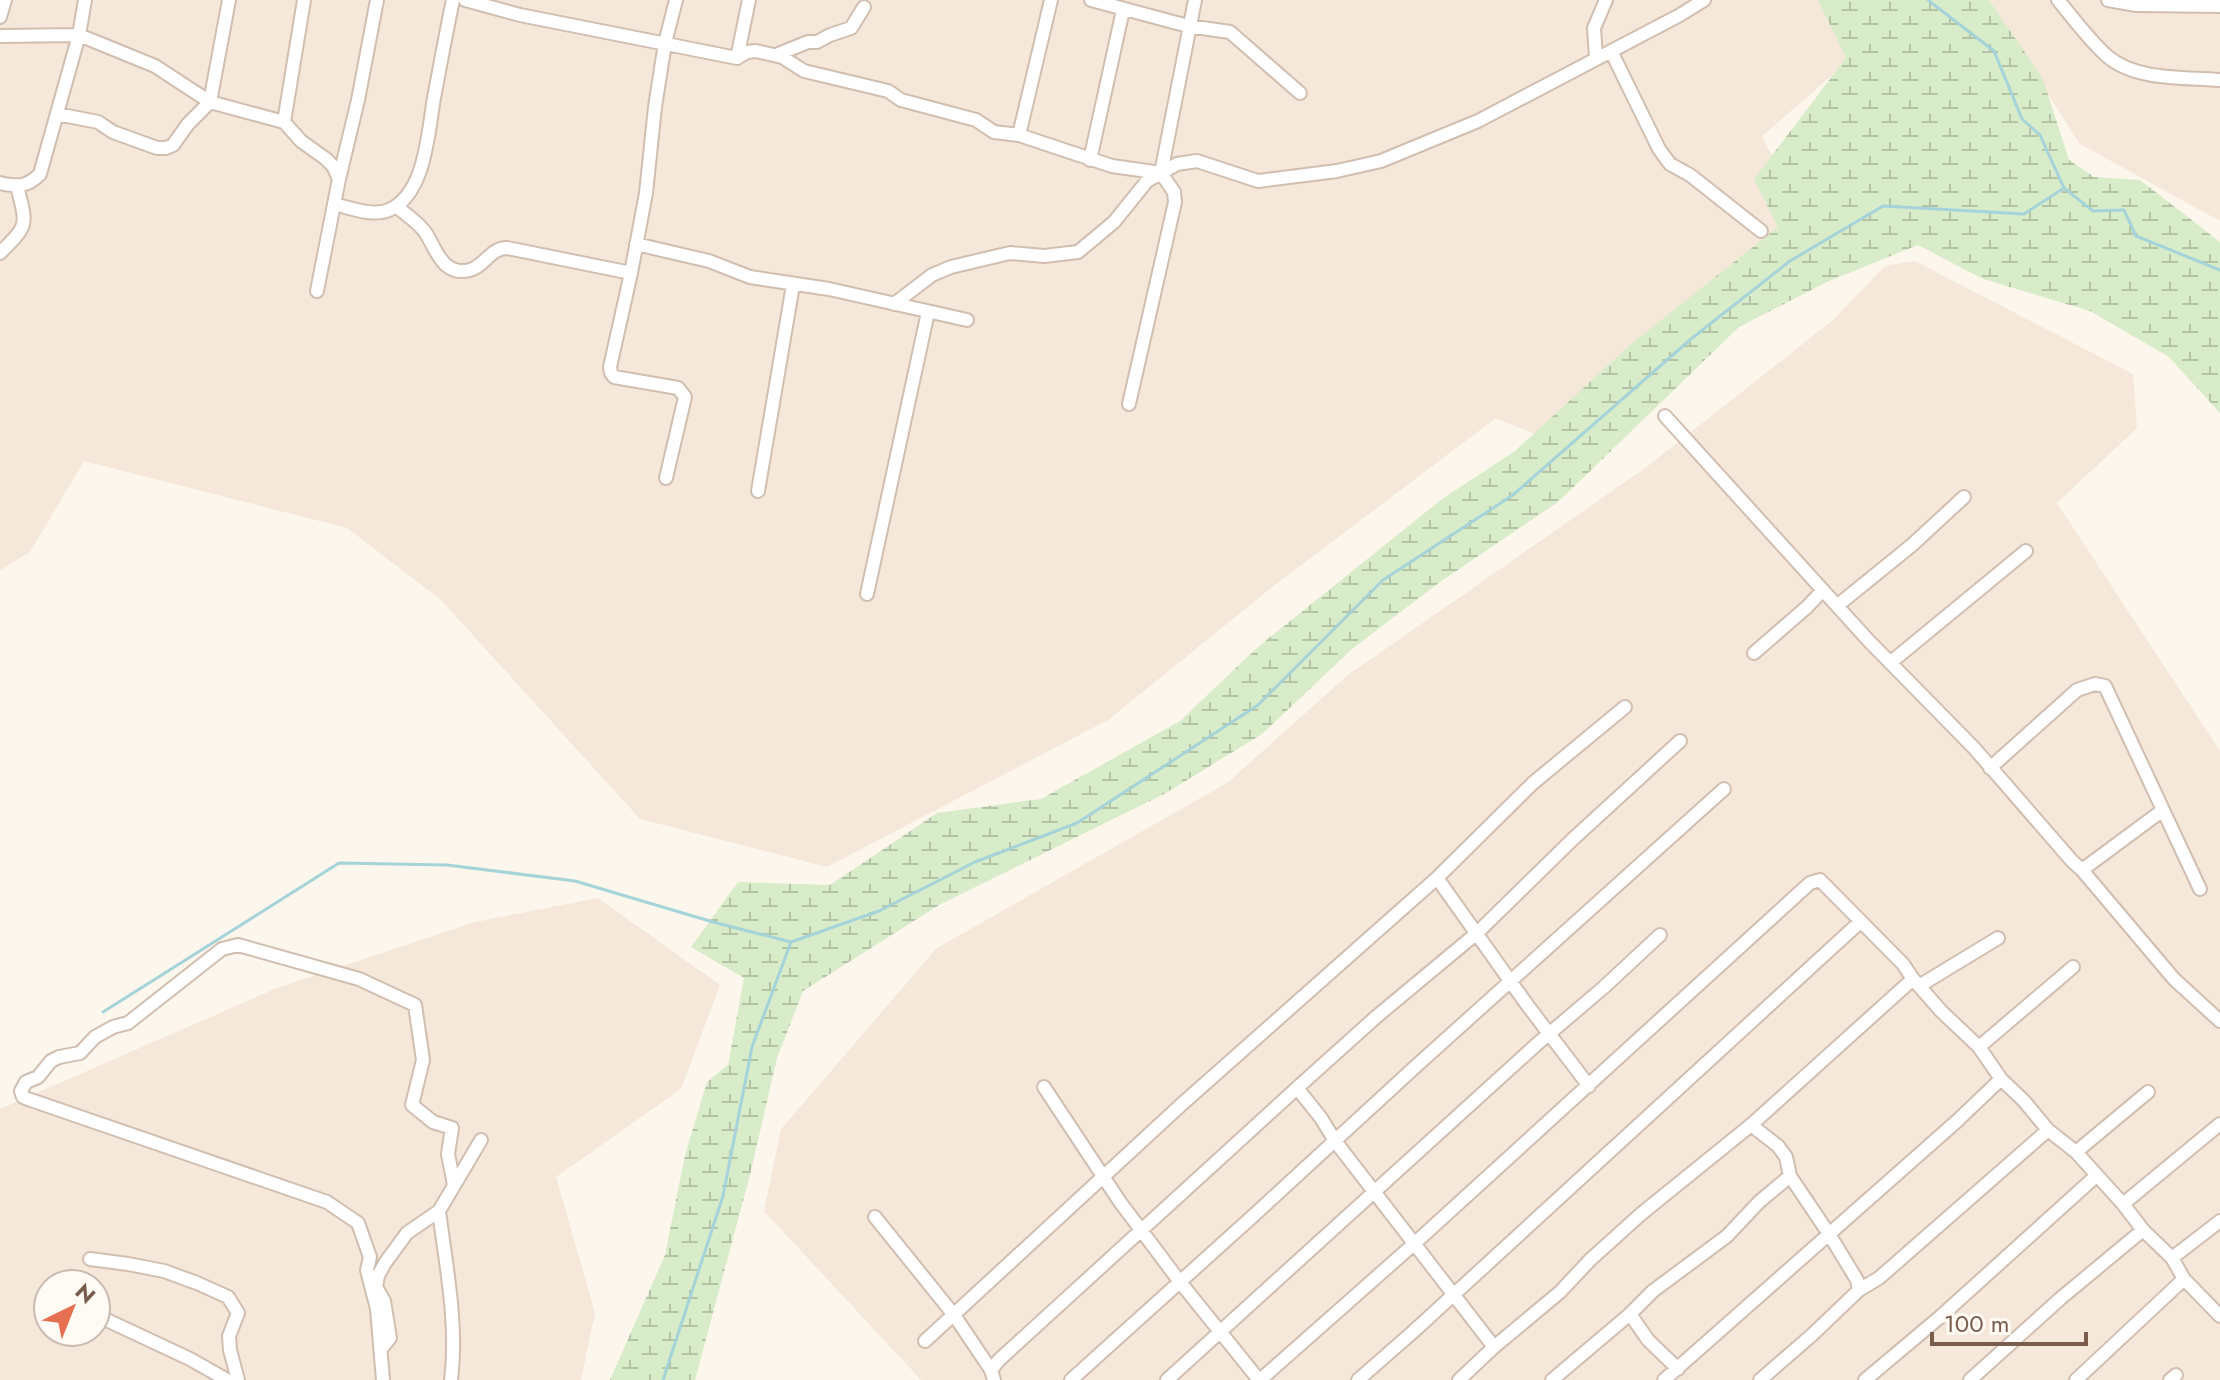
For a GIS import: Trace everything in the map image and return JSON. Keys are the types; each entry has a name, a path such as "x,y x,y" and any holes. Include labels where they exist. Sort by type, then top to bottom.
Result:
{"street":[{"path":"0,17 5,0"},
{"path":"0,183 25,186 40,174 79,35 85,0"},
{"path":"57,114 98,122 144,145 166,148 173,145 210,102 229,0"},
{"path":"284,122 304,0"},
{"path":"317,291 377,0"},
{"path":"334,204 378,213 396,206 406,197 425,156 453,0"},
{"path":"465,0 520,15 737,58 756,51 776,55 804,71 876,87 901,100 976,120 994,132 1019,135 1112,166 1161,173"},
{"path":"666,478 685,397 683,392 678,388 614,377 611,373 646,193 655,107 665,43 676,0"},
{"path":"737,58 749,0"},
{"path":"1019,135 1051,0"},
{"path":"1091,0 1188,26 1230,32 1300,93"},
{"path":"1129,404 1175,202 1174,192 1161,173 1195,0"},
{"path":"1596,58 1594,28 1606,0"},
{"path":"894,304 932,275 951,267 1010,253 1044,256 1078,252 1114,222 1147,181 1177,164 1197,161 1258,181 1337,171 1381,161 1478,121 1704,0"},
{"path":"2058,0 2107,56 2118,63 2141,73 2220,80"},
{"path":"2108,0 2136,5 2220,6"},
{"path":"776,55 851,28 864,7"},
{"path":"1090,160 1123,10"},
{"path":"0,36 79,35 155,66 210,102 284,122 301,141 318,151 333,166 339,179"},
{"path":"1611,51 1659,149 1670,164 1690,175 1761,231"},
{"path":"318,151 331,151 348,141"},
{"path":"0,253 19,236 25,218 17,186"},
{"path":"396,206 423,230 444,264 459,270 473,269 499,248 507,248 631,273"},
{"path":"636,244 709,261 750,277 829,289 967,320"},
{"path":"758,491 793,285"},
{"path":"867,594 928,312"},
{"path":"1665,416 1990,768 2174,979 2220,1021"},
{"path":"1838,605 1912,545 1964,497"},
{"path":"1890,663 2026,551"},
{"path":"1754,653 1823,590"},
{"path":"1990,768 2077,690 2095,684 2105,686 2200,889"},
{"path":"925,1341 1102,1177 1437,878 1533,783 1625,707"},
{"path":"993,1375 999,1360 1376,1017 1477,933 1680,741"},
{"path":"1071,1380 1724,789"},
{"path":"2082,870 2163,810"},
{"path":"1437,878 1589,1086"},
{"path":"1044,1087 1102,1177 1180,1282 1259,1380 1415,1243 1810,883 1820,880 1903,964 1941,1011 1979,1047 2001,1079 2048,1130 2076,1152 2143,1230 2172,1258 2184,1279 2219,1312"},
{"path":"1358,1380 1860,922"},
{"path":"1167,1380 1660,935"},
{"path":"1459,1380 1560,1292 1641,1214 1751,1125 1916,983 1998,938"},
{"path":"383,1380 377,1309 367,1270 370,1257 358,1223 327,1202 28,1099 23,1097 21,1091 26,1082 38,1077 51,1061 80,1053 95,1037 128,1023 222,949 238,945 359,979 415,1005 423,1060 412,1105 433,1122 452,1128 448,1154 454,1185"},
{"path":"1979,1047 2073,967"},
{"path":"1664,1380 2001,1079"},
{"path":"1297,1088 1494,1347"},
{"path":"2076,1152 2148,1092"},
{"path":"2123,1204 2220,1124"},
{"path":"1751,1125 1778,1146 1786,1157 1790,1176 1857,1280 1859,1290"},
{"path":"1760,1380 1859,1290 1879,1278 2048,1130"},
{"path":"381,1349 390,1338 384,1301 376,1287 378,1276 402,1238 439,1211 481,1140"},
{"path":"1552,1380 1665,1282 1727,1236 1759,1202 1790,1176"},
{"path":"1865,1380 1940,1317 2096,1176"},
{"path":"439,1211 453,1338 451,1380"},
{"path":"875,1217 954,1315 993,1375"},
{"path":"2172,1258 2220,1221"},
{"path":"1970,1380 2143,1230"},
{"path":"90,1259 164,1271 228,1297 238,1313 229,1336 238,1380"},
{"path":"2076,1380 2184,1279"},
{"path":"1630,1314 1648,1340 1678,1369"},
{"path":"112,1322 227,1380"}],"shaded area":[{"path":"0,0 1845,0 1867,45 1762,136 1806,221 1549,440 1496,418 1276,584 1108,720 827,867 640,819 441,600 347,528 84,461 30,552 0,570"},
{"path":"1988,0 2220,0 2220,221 2080,144"},
{"path":"1915,261 2133,374 2137,428 2057,503 2220,751 2220,1380 921,1380 764,1211 781,1129 937,948 1227,783 1348,675 1648,466 1833,320 1885,266"},
{"path":"598,898 720,985 681,1089 556,1177 595,1313 581,1380 0,1380 0,1109 277,988 475,922"}],"green space":[{"path":"1818,0 1989,0 2043,79 2069,160 2094,177 2140,180 2220,242 2220,413 2169,357 2090,311 1983,279 1918,245 1829,281 1739,327 1558,502 1440,582 1352,649 1262,734 1166,793 939,905 803,991 777,1058 750,1175 695,1380 610,1380 665,1255 685,1155 707,1082 728,1065 744,978 691,947 738,882 830,885 937,813 1041,799 1180,721 1259,646 1442,499 1515,451 1631,344 1778,227 1754,179 1846,58"}],"waterway":[{"path":"1928,0 1994,51 2022,119 2040,135 2064,188 2093,211 2124,210 2136,236 2220,270"},
{"path":"663,1380 723,1196 752,1047 791,942 879,911 975,862 1077,823 1258,705 1383,580 1513,495 1691,339 1790,261 1883,206 2024,214 2064,188"},
{"path":"103,1012 339,863 447,865 575,881 791,942"}]}
